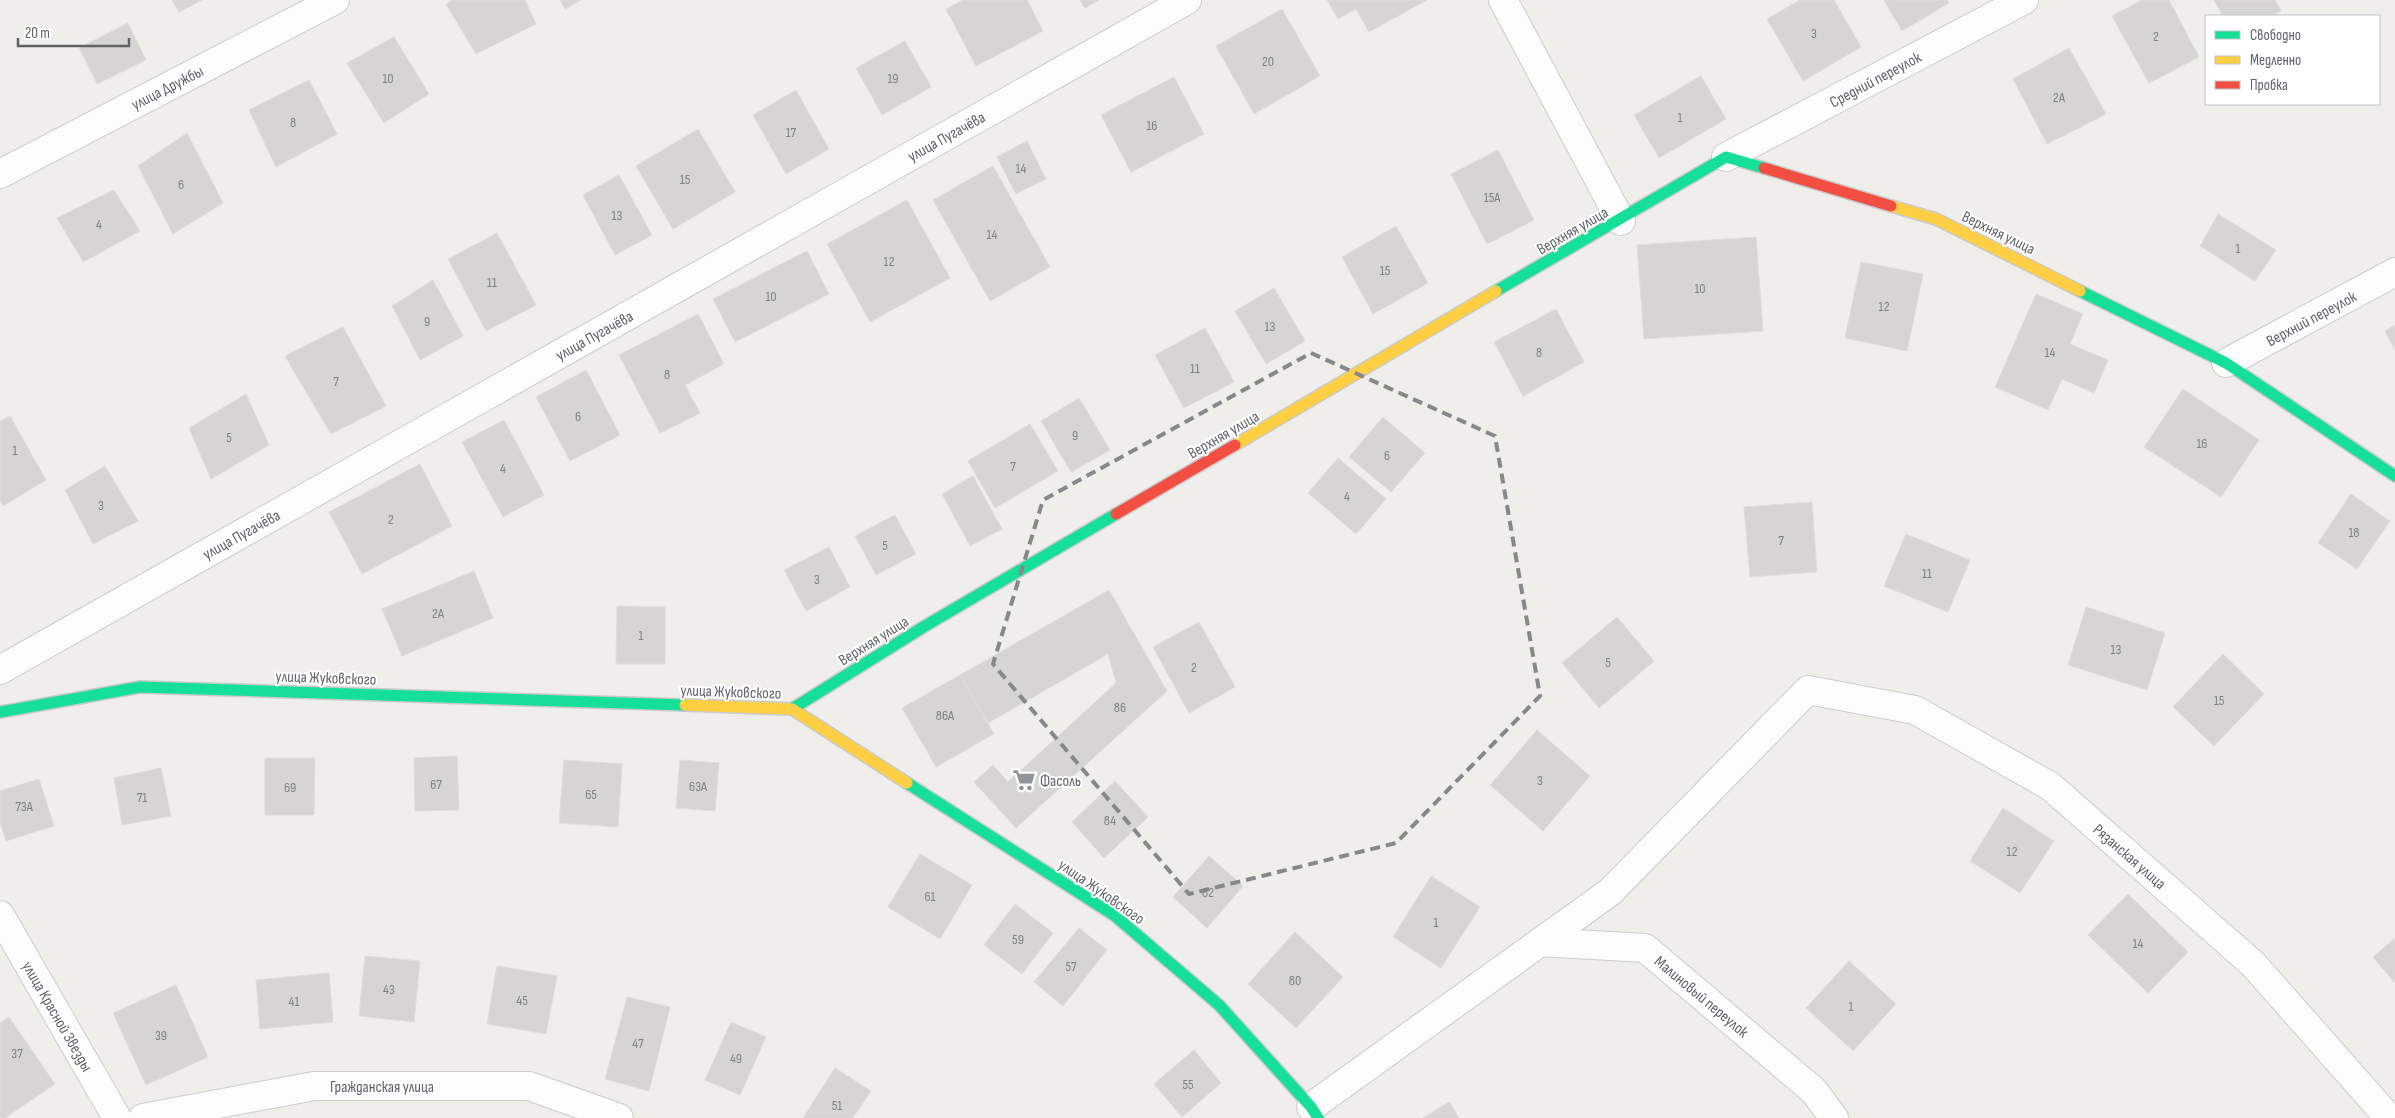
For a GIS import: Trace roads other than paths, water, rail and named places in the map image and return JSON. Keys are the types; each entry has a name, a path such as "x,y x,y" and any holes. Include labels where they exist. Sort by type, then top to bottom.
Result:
{"street":[{"name":"улица Дружбы","path":"0,174 335,0"},
{"name":"улица Пугачёва","path":"0,670 1187,0"},
{"path":"1503,0 1620,221"},
{"name":"Средний переулок","path":"1726,157 2024,0"},
{"name":"Верхняя улица","path":"792,709 926,626 1620,221 1726,157 1936,219 2226,363 2395,476"},
{"name":"Верхний переулок","path":"2226,363 2395,272"},
{"name":"улица Жуковского","path":"0,712 140,688 792,709 1114,916 1219,1005 1315,1112"},
{"name":"Рязанская улица","path":"1540,942 1610,892 1808,690 1915,710 2050,786 2253,964 2389,1118"},
{"name":"улица Красной Звезды","path":"0,915 117,1118"},
{"path":"1315,1112 1540,942"},
{"name":"Малиновый переулок","path":"1540,942 1645,948 1814,1091 1834,1118"},
{"name":"Гражданская улица","path":"143,1118 314,1086 529,1086 619,1118"}],"place":[{"name":"Фасоль","path":"1024,780"}]}
